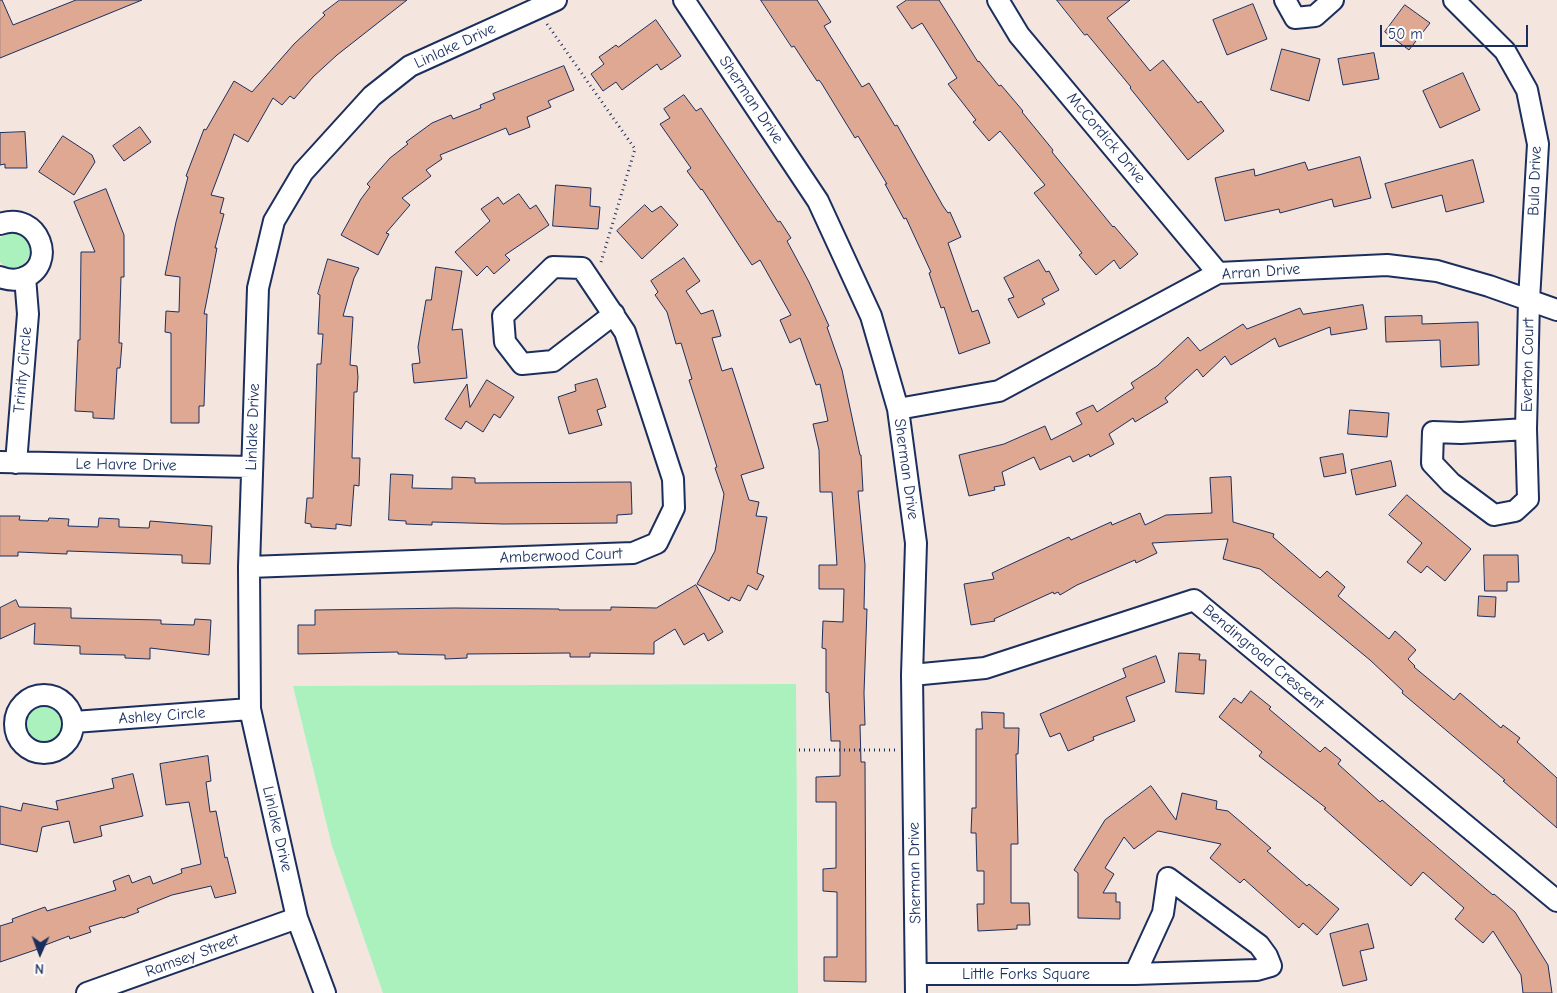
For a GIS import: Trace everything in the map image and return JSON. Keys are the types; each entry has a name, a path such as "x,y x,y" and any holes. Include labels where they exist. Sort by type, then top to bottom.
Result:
{"street":[{"name":"Linlake Drive","path":"325,993 297,918 250,709 249,567 258,288 274,221 304,172 372,96 410,66 556,0"},
{"name":"Sherman Drive","path":"684,0 818,201 871,316 898,409 916,543 912,675 916,983"},
{"name":"McCordick Drive","path":"998,0 1019,35 1218,273"},
{"path":"1285,0 1294,18 1315,16 1333,0"},
{"name":"Bula Drive","path":"1454,0 1505,50 1527,90 1538,144 1529,300"},
{"path":"0,224 16,221 25,224 33,229 39,237 42,246 42,256 33,272 16,280 6,280 0,277"},
{"name":"Arran Drive","path":"898,409 999,391 1218,273 1387,265 1437,271 1489,286 1557,310"},
{"name":"Amberwood Court","path":"249,567 633,554 657,543 674,508 673,479 625,332 614,314 582,268 553,267 503,316 505,342 522,364 553,361 614,314"},
{"name":"Trinity Circle","path":"8,463 28,314 25,277"},
{"name":"Everton Court","path":"1526,429 1461,433 1434,432 1432,463 1451,483 1494,515 1516,511 1528,499 1526,429 1529,300"},
{"name":"Le Havre Drive","path":"8,463 252,467"},
{"name":"Bendingroad Crescent","path":"912,675 985,668 1194,600 1557,901"},
{"name":"Ashley Circle","path":"74,722 250,709"},
{"name":"Little Forks Square","path":"916,983 1257,970 1271,966 1259,945 1168,878 1163,913 1135,974"},
{"name":"Ramsey Street","path":"87,993 297,918"}],"path":[{"path":"536,9 635,149 594,285"},
{"path":"799,750 914,750"}],"green space":[{"path":"13,232 24,236 31,250 23,264 16,268 8,267 0,262 0,238"},
{"path":"796,684 798,993 383,993 332,846 293,686"},
{"path":"45,706 52,707 58,711 62,717 62,731 58,737 52,741 45,742 38,741 32,737 28,731 27,724 28,717 32,711 38,707"}],"building":[{"path":"0,0 2,0 13,25 76,0 142,0 0,58"},
{"path":"340,0 407,0 337,55 313,77 294,99 290,96 282,105 273,98 248,142 234,134 211,195 224,198 220,213 224,214 215,248 217,248 204,314 207,314 204,406 199,406 199,423 171,423 171,333 165,332 166,311 179,312 180,277 165,275 188,177 186,176 204,129 206,130 234,81 252,92 294,44 325,15 323,13"},
{"path":"761,0 817,0 831,22 824,26 862,87 869,83 895,126 897,125 943,206 948,213 950,212 961,237 948,243 972,312 978,310 990,343 959,354 944,307 941,308 929,273 931,272 906,218 904,219 885,184 887,184 858,136 855,138 822,84 819,80 817,81 794,46 792,47"},
{"path":"907,0 939,0 978,62 1023,111 1053,150 1052,152 1113,227 1138,254 1120,269 1114,260 1096,275 1079,255 1082,253 1034,193 1045,185 1000,131 989,141 973,122 976,120 948,84 957,78 922,23 912,29 897,7"},
{"path":"1057,0 1130,0 1107,18 1150,71 1163,60 1198,103 1201,101 1224,131 1188,160 1131,87"},
{"path":"1253,4 1267,39 1227,55 1213,20"},
{"path":"1405,5 1430,23 1409,50 1385,32"},
{"path":"656,20 681,56 661,70 657,64 622,90 616,82 603,91 591,74 604,64 599,57 616,45 618,47"},
{"path":"1282,49 1320,59 1309,101 1271,90"},
{"path":"1374,53 1379,79 1343,85 1338,59"},
{"path":"564,66 574,90 548,101 551,107 527,117 530,127 509,135 506,128 440,155 442,159 426,170 431,176 402,198 410,205 386,233 389,234 378,255 341,235 370,187 367,184 390,158 408,144 406,142 432,123 451,115 453,119 481,108 480,105 495,99 493,94"},
{"path":"1463,73 1480,110 1440,128 1423,91"},
{"path":"684,95 696,111 701,108 778,222 780,221 791,238 787,241 809,282 829,326 827,327 842,370 861,455 863,491 858,491 865,565 864,609 867,609 864,693 865,725 860,725 861,762 865,762 866,982 824,981 824,957 837,957 837,892 823,891 823,869 836,868 836,802 816,802 816,777 840,776 840,741 831,741 829,693 826,692 826,649 822,648 823,621 843,622 844,589 819,589 819,565 837,565 832,492 820,492 819,450 813,424 828,421 820,384 816,385 800,338 790,343 780,320 791,315 760,260 752,265 702,189 687,171 691,168 660,124 670,118 664,109"},
{"path":"140,127 151,142 124,161 113,146"},
{"path":"25,132 27,168 5,168 5,164 0,165 0,133"},
{"path":"63,136 92,155 95,162 74,195 39,172"},
{"path":"1360,157 1371,198 1334,207 1332,199 1280,213 1279,209 1225,221 1215,178 1254,169 1255,176 1305,162 1308,170"},
{"path":"1473,160 1484,202 1446,212 1442,195 1392,208 1385,184"},
{"path":"556,185 591,188 590,206 600,207 598,229 553,226"},
{"path":"106,189 124,235 124,277 121,277 119,343 122,343 120,368 117,368 114,419 93,418 93,412 75,411 78,340 80,340 81,252 95,252 74,202"},
{"path":"519,194 530,209 536,205 549,225 505,255 510,260 494,274 487,266 477,276 455,252 490,221 481,209 498,197 503,204"},
{"path":"645,205 652,212 661,206 678,225 642,259 617,231"},
{"path":"684,258 700,281 686,291 701,314 713,310 721,336 712,338 722,371 732,368 764,468 741,475 749,500 759,502 756,516 767,517 757,573 764,576 757,590 748,585 740,601 731,597 729,601 697,584 715,551 724,494 689,380 692,379 681,343 676,344 667,312 655,295 658,292 651,281"},
{"path":"328,259 359,268 354,278 343,316 353,317 350,365 357,366 358,377 357,392 354,392 352,458 360,458 359,486 354,485 351,526 336,524 336,529 311,527 311,524 305,523 307,498 313,498 317,364 321,364 323,334 318,334 320,295 318,294"},
{"path":"1039,260 1046,272 1049,271 1059,290 1042,299 1045,304 1018,318 1008,299 1014,297 1004,278"},
{"path":"436,267 462,271 452,330 462,329 467,378 414,383 412,364 420,363 418,347 426,300 431,300"},
{"path":"1363,305 1367,329 1331,335 1330,327 1279,347 1275,338 1231,365 1225,356 1203,377 1197,369 1165,398 1168,402 1135,422 1133,418 1109,434 1114,444 1090,457 1089,454 1073,462 1070,456 1040,470 1034,457 1002,472 1005,485 994,487 995,490 969,496 959,455 1004,444 1045,426 1051,440 1082,424 1076,413 1093,405 1097,412 1134,388 1131,383 1157,366 1188,337 1200,351 1243,324 1247,329 1300,308 1303,314"},
{"path":"1422,316 1422,324 1478,322 1479,365 1441,367 1440,340 1386,342 1385,317"},
{"path":"597,379 606,407 597,410 602,425 569,434 558,397 576,391 575,385"},
{"path":"487,380 514,397 500,418 494,414 483,432 466,421 461,429 445,419 467,384 470,407"},
{"path":"1350,410 1389,413 1387,437 1348,434"},
{"path":"1343,454 1346,473 1324,477 1320,458"},
{"path":"1391,461 1396,486 1356,495 1351,470"},
{"path":"391,474 413,475 412,488 452,489 452,477 475,478 475,483 631,482 632,514 617,515 617,523 504,524 432,522 432,525 406,524 406,521 389,520"},
{"path":"1231,477 1233,522 1274,534 1273,537 1320,578 1327,571 1345,587 1338,596 1389,639 1395,631 1416,650 1408,659 1414,667 1454,700 1460,693 1501,728 1503,725 1520,738 1517,742 1557,778 1557,828 1503,781 1505,780 1402,693 1403,691 1370,660 1260,569 1223,559 1228,539 1152,543 1157,553 1136,563 1135,560 1077,585 1060,595 1058,592 1054,594 1053,592 994,619 995,621 971,625 964,584 994,579 992,573 1069,537 1071,540 1111,522 1112,525 1140,513 1145,525 1166,515 1212,513 1210,478"},
{"path":"1407,495 1471,549 1445,581 1427,566 1421,573 1407,562 1422,543 1389,515"},
{"path":"0,516 20,516 19,520 48,521 49,518 69,519 68,526 98,527 99,518 119,519 119,527 149,528 150,521 212,526 210,564 182,563 182,555 67,551 67,554 18,552 18,556 0,556"},
{"path":"1484,555 1518,555 1519,582 1507,582 1507,591 1485,591"},
{"path":"696,585 723,632 708,641 704,633 684,645 675,629 654,642 654,654 590,653 590,657 570,657 570,653 467,654 467,658 445,659 445,655 398,654 398,652 298,654 298,625 315,625 315,610 454,608 611,610 611,607 656,608"},
{"path":"1479,596 1496,597 1495,617 1478,616"},
{"path":"16,600 19,607 71,608 71,618 161,620 161,624 194,625 195,619 211,620 209,655 150,648 150,659 125,658 125,655 80,654 80,646 34,644 35,623 0,639 0,608"},
{"path":"1179,653 1200,654 1199,660 1206,660 1204,694 1176,692"},
{"path":"1156,656 1165,682 1126,697 1135,721 1093,737 1094,740 1068,751 1060,733 1050,737 1040,714 1126,677 1123,669"},
{"path":"1251,691 1271,707 1269,709 1320,752 1325,747 1341,760 1338,764 1380,802 1382,800 1515,912 1548,965 1552,993 1523,993 1521,975 1493,931 1483,943 1455,919 1464,908 1423,872 1411,886 1324,809 1326,808 1259,756 1262,752 1219,717 1234,698 1241,703"},
{"path":"982,712 1004,713 1004,728 1019,728 1018,754 1016,754 1018,844 1011,844 1011,903 1029,903 1030,925 1017,925 1017,929 978,931 977,904 984,904 984,871 977,871 976,833 971,833 972,808 976,808 976,729 982,729"},
{"path":"208,756 211,781 206,782 210,812 216,811 225,858 227,857 236,893 215,898 211,886 172,895 137,909 139,912 89,927 91,932 70,939 69,936 0,962 0,926 13,922 12,919 45,907 47,911 116,890 113,881 129,875 132,883 150,876 153,884 182,873 181,869 201,864 189,802 166,805 160,764"},
{"path":"133,774 143,816 100,826 102,836 74,843 69,821 42,827 37,852 0,844 0,806 21,811 23,803 58,810 56,801 114,788 112,779"},
{"path":"1151,786 1176,820 1182,793 1217,801 1216,809 1228,811 1271,848 1267,851 1307,886 1309,884 1339,909 1317,935 1303,923 1299,928 1244,879 1240,883 1210,858 1221,844 1158,831 1134,849 1124,837 1105,868 1114,874 1103,893 1116,893 1116,902 1120,902 1120,919 1078,918 1078,873 1074,870 1105,820"},
{"path":"1368,924 1374,948 1360,951 1367,980 1343,986 1330,934"}]}
